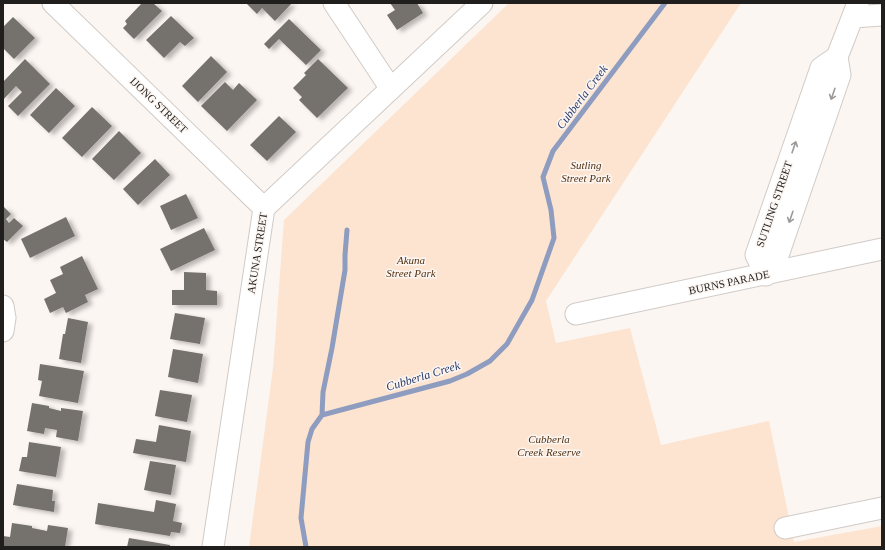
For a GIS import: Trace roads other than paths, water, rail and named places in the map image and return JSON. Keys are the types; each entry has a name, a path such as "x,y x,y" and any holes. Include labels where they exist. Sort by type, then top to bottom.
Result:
{"street":[{"name":"IJONG STREET","path":"54,3 264,208"},
{"path":"334,3 391,89"},
{"name":"AKUNA STREET","path":"213,547 264,208 482,3"},
{"path":"856,10 882,16"},
{"name":"SUTLING STREET","path":"766,275 776,261 840,74 838,57 856,10"},
{"name":"BURNS PARADE","path":"576,314 766,275 882,249"},
{"path":"3,306 5,318 3,331"},
{"path":"785,528 882,508"}],"waterway":[{"name":"Cubberla Creek","path":"306,547 301,518 308,442 312,429 322,415 450,381 467,374 490,361 507,344 532,300 554,238 551,210 543,177 553,151 665,3"},
{"path":"322,415 323,392 345,270 347,230"}],"park label":[{"name":"Sutling Street Park","path":"586,171"},
{"name":"Akuna Street Park","path":"411,266"},
{"name":"Cubberla Creek Reserve","path":"549,445"}]}
